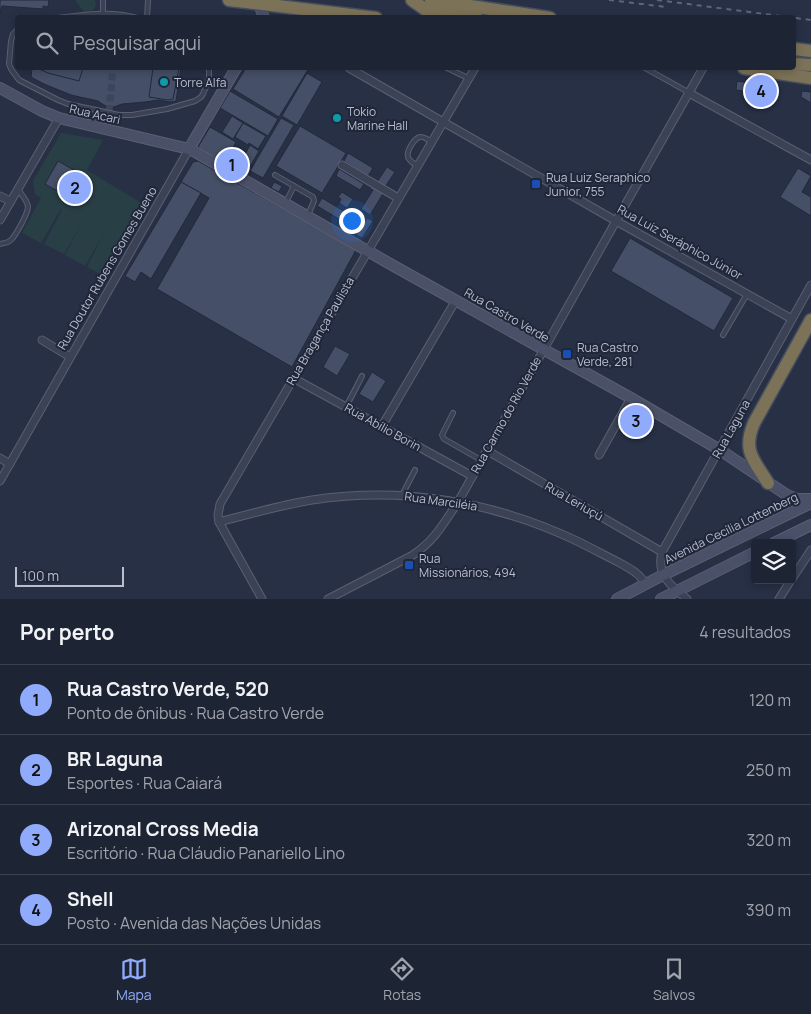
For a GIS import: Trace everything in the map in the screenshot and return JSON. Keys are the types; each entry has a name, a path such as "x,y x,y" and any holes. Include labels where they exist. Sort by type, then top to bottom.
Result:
{"highway":[{"path":"230,0 357,15"},
{"path":"318,0 338,12"},
{"path":"412,0 426,10 458,15"},
{"path":"431,0 530,15"},
{"path":"796,48 811,51"},
{"path":"796,64 811,65"},
{"path":"757,70 811,78"},
{"path":"768,483 749,452 750,432 811,320"}],"street":[{"path":"259,4 263,15"},
{"name":"Rua Doutor Rubens Gomes Bueno","path":"0,481 235,70"},
{"name":"Rua Luiz Seráphico Júnior","path":"353,70 792,319"},
{"name":"Rua Bragança Paulista","path":"219,522 220,504 474,70"},
{"name":"Rua Carmo do Rio Verde","path":"328,599 413,555 425,546 440,530 458,502 702,70"},
{"name":"Rua Acari","path":"0,88 58,118 189,149"},
{"path":"689,93 811,160"},
{"path":"0,220 58,118"},
{"name":"Rua Castro Verde","path":"189,149 367,251 631,398 720,450 786,495 797,499 811,498"},
{"path":"342,165 398,198"},
{"path":"0,196 10,201"},
{"name":"Rua Laguna","path":"662,552 811,285"},
{"path":"382,426 456,300"},
{"path":"42,340 70,357"},
{"name":"Rua Abílio Borin","path":"293,378 472,476"},
{"path":"600,456 631,398"},
{"name":"Rua Leriuçú","path":"486,450 662,552"},
{"path":"0,458 10,464"},
{"name":"Rua Marciléia","path":"219,522 273,508 315,500 369,495 402,495 458,502 506,514 555,531 604,554 636,572 646,584"},
{"name":"Avenida Cecília Lottenberg","path":"617,599 811,503"},
{"path":"219,522 262,599"},
{"path":"782,539 811,525"},
{"path":"796,573 811,550"},
{"path":"662,552 660,562 663,575 687,599"},
{"path":"661,599 751,554"},
{"path":"779,599 789,584"}],"lane":[{"path":"103,13 104,0"},
{"path":"146,15 148,0"},
{"path":"84,15 103,13 127,15"},
{"path":"15,33 11,41 9,64 20,80 68,104 126,116 167,109 195,101 201,97 209,79 209,70"},
{"path":"451,70 468,78"},
{"path":"649,70 689,93"},
{"path":"209,79 228,83"},
{"path":"91,126 97,110"},
{"path":"416,166 407,156 408,152 419,137 431,141"},
{"path":"274,176 313,197 314,201 307,217"},
{"path":"286,204 294,186"},
{"path":"0,244 11,240 28,208 18,189"},
{"path":"723,335 747,294"},
{"path":"346,407 362,376"},
{"path":"453,413 442,433 442,437 445,441 481,460"},
{"path":"402,495 415,470"}],"shaded area":[{"path":"75,0 95,0 96,6 92,11 84,12"},
{"path":"61,133 103,140 87,170 146,206 106,277 87,267 104,233 85,266 65,255 83,221 64,254 44,244 61,209 41,243 22,233 41,198 35,194 33,181"}],"building":[{"path":"0,0 49,0 48,7 43,6 43,9 2,6 0,13"},
{"path":"32,70 181,70 176,101 159,100 122,104 111,108 98,101 71,95 31,77"},
{"path":"41,70 82,70 79,81"},
{"name":"Torre Alfa","path":"153,70 179,70 173,99 149,97"},
{"path":"245,70 308,70 279,117 233,89"},
{"path":"307,73 322,82 297,125 282,116"},
{"path":"737,81 780,88 779,95 773,94 772,99 749,95 749,92 736,90"},
{"path":"230,91 278,119 268,136 220,108"},
{"path":"802,91 811,92 811,103 801,97"},
{"path":"232,116 243,123 233,139 222,132"},
{"path":"281,118 294,125 263,178 250,171"},
{"path":"243,123 266,136 258,149 235,137"},
{"path":"300,126 346,153 322,193 276,166"},
{"path":"210,127 236,142 225,163 198,147"},
{"path":"250,145 259,151 247,172 238,167"},
{"path":"237,146 245,151 237,166 228,161"},
{"path":"348,153 373,168 368,176 344,161"},
{"path":"58,161 86,177 73,200 45,184"},
{"path":"198,161 356,250 292,367 157,289 209,198 181,182 193,162"},
{"path":"387,167 395,172 385,187 377,182"},
{"path":"798,168 811,176 802,192 811,197 811,216 780,197"},
{"path":"339,169 364,184 360,190 336,176"},
{"path":"181,182 201,193 151,279 141,272 135,282 125,276"},
{"path":"274,182 282,186 279,192 271,188"},
{"path":"372,185 384,192 370,215 361,209 373,190 370,189"},
{"path":"342,192 353,199 347,208 339,203 341,199 338,197"},
{"path":"322,198 362,222 358,230 317,206"},
{"path":"367,218 373,221 362,238 356,235"},
{"path":"630,238 733,298 714,331 611,271"},
{"path":"335,346 350,354 337,376 323,367"},
{"path":"372,372 386,381 373,402 359,394"}],"tunnel":[{"path":"109,112 113,70"}],"railway":[{"path":"609,0 666,7"},
{"path":"657,0 772,15"},
{"path":"796,18 811,20"}],"place":[{"name":"Torre Alfa","path":"164,82"},
{"name":"Shell","path":"761,91"},
{"name":"Tokio Marine Hall","path":"337,118"},
{"name":"Rua Castro Verde, 520","path":"232,165"},
{"name":"Rua Luiz Seraphico Junior, 755","path":"536,184"},
{"name":"BR Laguna","path":"75,188"},
{"name":"Rua Castro Verde, 281","path":"567,354"},
{"name":"Arizonal Cross Media","path":"636,421"},
{"name":"Rua Missionários, 494","path":"409,565"}]}
